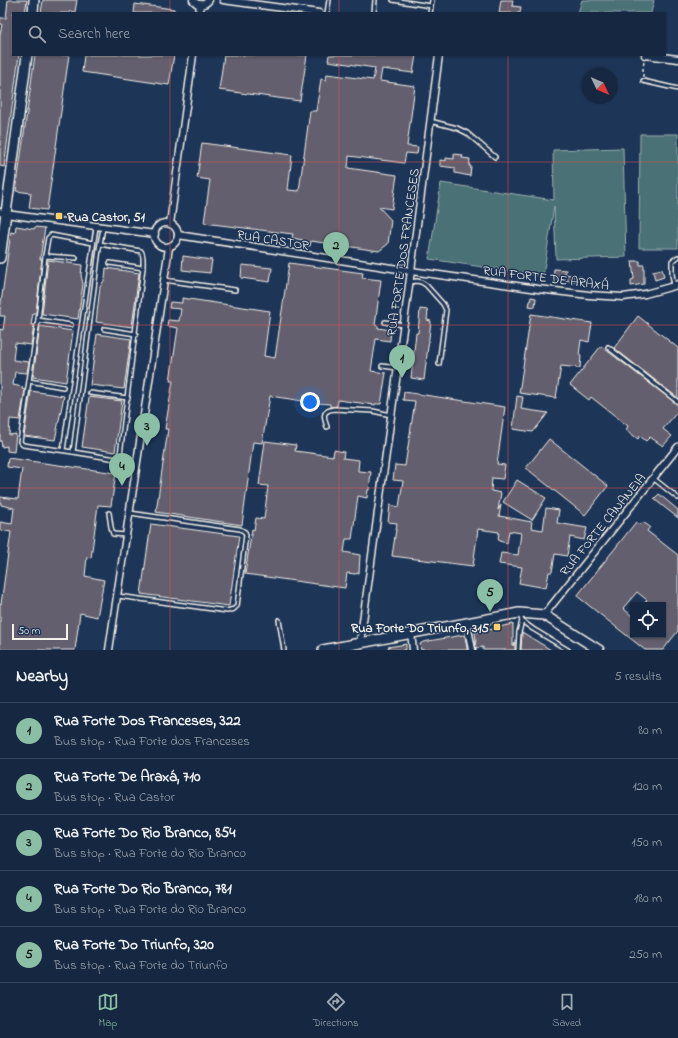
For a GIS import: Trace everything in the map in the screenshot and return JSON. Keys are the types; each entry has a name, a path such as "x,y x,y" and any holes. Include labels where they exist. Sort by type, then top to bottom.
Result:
{"street":[{"path":"33,12 34,0"},
{"path":"193,0 198,4 206,3 209,0"},
{"path":"223,0 312,12"},
{"path":"199,12 200,4"},
{"path":"0,258 3,213 27,56"},
{"path":"170,224 193,56"},
{"name":"RUA FORTE DOS FRANCESES","path":"356,646 398,368 439,56"},
{"path":"653,56 678,59"},
{"path":"3,213 154,234"},
{"path":"162,224 170,224 176,228 178,235 176,243 169,247 161,246 158,244 154,234 156,229 162,224"},
{"name":"RUA CASTOR","path":"178,235 411,271"},
{"path":"110,650 169,247"},
{"name":"RUA FORTE DE ARAXÁ","path":"411,271 596,296 624,297 645,294 676,285"},
{"name":"RUA FORTE CANANEIA","path":"544,615 678,447"},
{"path":"323,650 356,646 411,633 468,623 544,615 599,650"},
{"path":"468,623 472,650"},
{"path":"411,633 413,650"}],"lane":[{"path":"327,12 329,0"},
{"path":"374,12 375,0"},
{"path":"392,0 431,6"},
{"path":"430,12 432,0"},
{"path":"643,81 678,89"},
{"path":"430,121 457,128 467,133 496,157"},
{"path":"63,450 96,226"},
{"path":"73,452 103,227"},
{"path":"93,243 51,235 48,238 38,320 20,442 23,445 116,459 119,458 128,398 143,268 143,253 141,251 100,244"},
{"path":"45,256 76,258"},
{"path":"676,285 672,274 672,262 678,257"},
{"path":"110,263 143,268"},
{"path":"164,280 235,290"},
{"path":"409,282 417,281 426,285 443,304 446,310 439,364"},
{"path":"38,320 71,325"},
{"path":"82,320 90,321"},
{"path":"385,322 404,325"},
{"path":"104,329 136,334"},
{"path":"608,347 678,402"},
{"path":"382,366 398,368"},
{"path":"29,381 63,387"},
{"path":"71,392 80,393"},
{"path":"90,393 128,398"},
{"path":"327,427 324,418 325,413 328,410 373,411 391,415"},
{"path":"653,478 678,498"},
{"path":"109,513 111,527 114,534 126,535"},
{"path":"117,596 227,611 234,609 237,606 246,535 245,532 240,529 130,514"},
{"path":"518,650 520,617"},
{"path":"520,617 533,629 568,650"},
{"path":"279,620 284,650"}],"path":[{"path":"643,81 645,56"}],"green space":[{"path":"582,0 654,0 651,12 578,12"},
{"path":"640,134 678,134 678,248 639,248"},
{"path":"623,148 626,257 556,259 554,206 543,276 429,259 441,183 554,200 553,150"}],"building":[{"path":"8,0 27,0 25,12 12,12 12,56 19,56 4,167 0,166 0,35 2,24 0,23 0,18 6,18"},
{"path":"43,0 77,0 75,12 41,12"},
{"path":"501,0 513,0 512,6 521,7 520,12 499,12"},
{"path":"135,4 174,9 174,12 134,12"},
{"path":"35,56 69,56 47,210 29,208 31,193 16,191"},
{"path":"84,56 174,56 169,85 82,72"},
{"path":"224,56 307,56 300,101 219,90"},
{"path":"329,56 416,56 413,73 382,69 380,81 415,86 407,146 418,147 417,154 406,153 404,163 349,156 348,168 397,175 392,209 379,207 391,220 388,244 379,251 311,241 310,246 302,245 303,240 292,238 293,234 204,223 210,180 197,178 202,143 292,155 288,190 299,191 310,111 316,111 321,79 326,80 327,74 373,80 375,68 328,61"},
{"path":"454,154 463,155 462,158 470,159 470,176 455,173 455,168 440,166 440,160 446,161 446,158 454,159"},
{"path":"16,226 34,229 35,227 45,228 40,259 42,259 36,313 33,313 31,325 34,325 31,345 15,343 13,360 29,362 27,373 15,372 13,385 23,387 22,389 25,390 20,420 10,419 9,435 16,434 14,452 7,451 7,446 2,447 0,441 0,329 3,330 5,316 0,316 0,310 11,232 15,233"},
{"path":"183,256 212,260 210,273 182,270"},
{"path":"48,260 82,265 81,275 83,284 78,319 42,314"},
{"path":"632,261 640,261 640,265 644,265 644,284 631,286 631,280 634,279"},
{"path":"289,263 363,273 362,278 381,280 375,325 378,326 378,328 391,330 390,341 376,339 371,371 386,373 381,404 375,405 338,400 337,406 330,407 330,404 317,403 318,397 304,395 303,401 270,396 262,443 253,442 242,525 156,512 168,429 165,429 173,381 170,381 178,328 167,326 168,320 179,321 181,309 169,308 170,302 182,303 182,298 270,311 264,356 275,358"},
{"path":"242,265 272,268 270,282 241,278"},
{"path":"106,268 139,273 132,327 96,322 100,287 105,279"},
{"path":"554,269 566,270 565,274 582,277 582,282 553,279"},
{"path":"662,269 664,277 655,280 653,271"},
{"path":"531,297 536,298 535,307 529,306"},
{"path":"420,309 428,310 427,320 431,321 424,380 411,378"},
{"path":"531,314 592,323 589,342 581,340 579,355 581,355 580,368 561,366 556,398 519,393"},
{"path":"638,316 678,348 678,398 614,348"},
{"path":"40,326 73,331 66,382 33,377"},
{"path":"97,334 131,339 124,389 90,385"},
{"path":"601,346 678,405 678,411 663,429 672,436 663,446 650,437 646,441 640,436 638,439 626,430 628,426 591,397 589,400 570,385"},
{"path":"31,391 64,396 55,440 24,436"},
{"path":"404,392 505,407 497,464 505,465 503,479 492,478 491,491 501,493 498,510 501,505 499,516 532,522 531,528 543,530 546,508 559,510 557,523 587,528 584,540 570,537 567,556 555,554 552,572 549,572 546,588 519,583 522,567 499,564 501,553 518,555 521,533 509,531 507,543 499,541 499,532 478,529 473,566 392,556 397,523 388,522 390,505 399,507 403,481 393,480 395,465 405,466 415,401 403,400"},
{"path":"517,396 523,397 521,409 548,413 533,432 513,429"},
{"path":"89,397 122,401 115,452 82,447"},
{"path":"549,439 608,486 585,515 526,468"},
{"path":"265,441 296,445 295,451 333,456 334,450 344,452 343,458 359,460 358,471 371,472 367,498 358,496 352,539 346,539 344,552 360,555 359,573 347,573 345,588 245,574 252,529 254,530 256,518 264,519 268,486 259,485"},
{"path":"8,458 116,473 111,506 98,505 91,558 87,557 85,576 104,580 97,617 80,613 75,650 0,650 0,603 1,604 11,532 0,530 0,522 12,524 14,508 1,505 0,497 18,499 22,469 7,467"},
{"path":"517,480 546,498 532,520 503,502"},
{"path":"659,494 678,510 678,518 654,499"},
{"path":"636,522 640,525 643,522 650,527 647,531 678,555 678,631 663,650 645,650 577,596"},
{"path":"151,524 239,536 229,606 141,594"},
{"path":"513,624 513,646 515,642 515,650 483,650 483,647 476,648 475,632"},
{"path":"522,632 551,650 521,650"},
{"path":"463,635 465,636 467,650 421,650 420,644 423,642"},
{"path":"406,644 406,650 389,650 388,647"}],"place":[{"name":"Rua Castor, 51","path":"59,216"},
{"name":"Rua Forte De Araxá, 710","path":"336,265"},
{"name":"Rua Forte Dos Franceses, 322","path":"402,378"},
{"name":"Rua Forte Do Rio Branco, 854","path":"147,446"},
{"name":"Rua Forte Do Rio Branco, 781","path":"122,486"},
{"name":"Rua Forte Do Triunfo, 320","path":"490,612"},
{"name":"Rua Forte Do Triunfo, 315","path":"497,627"}]}
